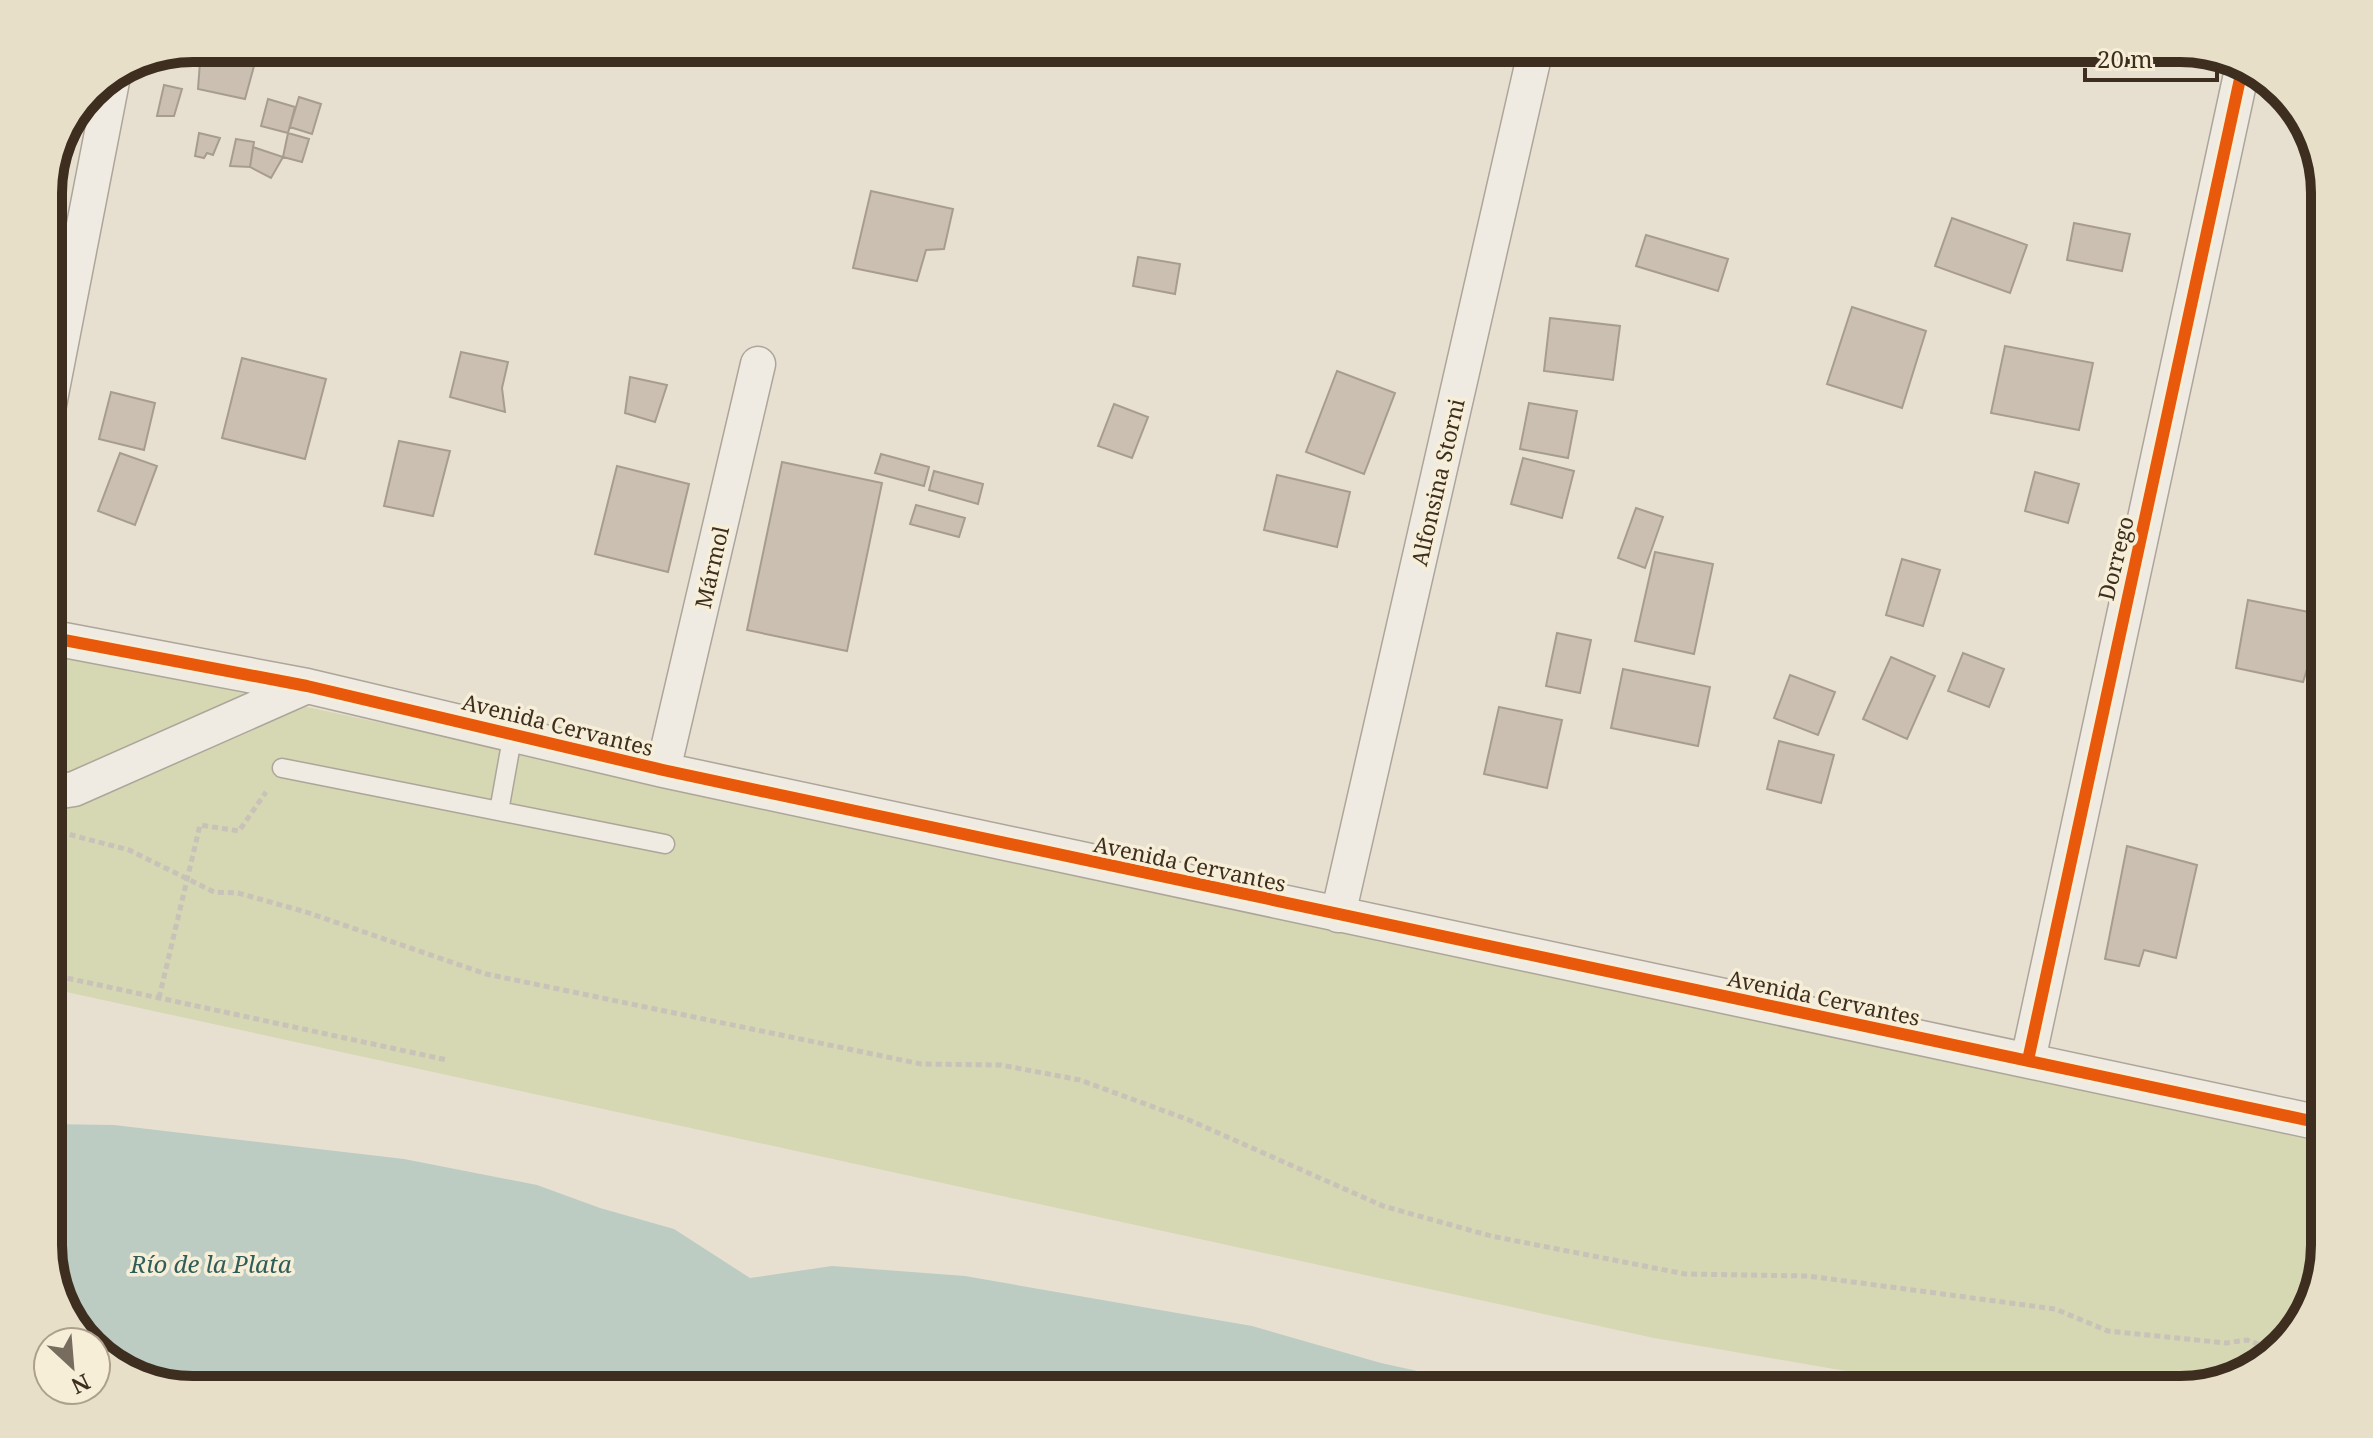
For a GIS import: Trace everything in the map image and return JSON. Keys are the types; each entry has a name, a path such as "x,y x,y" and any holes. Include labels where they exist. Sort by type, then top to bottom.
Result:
{"street":[{"name":"Alfonsina Storni","path":"1338,915 1533,62"},
{"name":"Dorrego","path":"2028,1060 2114,649 2140,543 2240,77"},
{"path":"62,338 110,93"},
{"name":"Mármol","path":"663,770 758,364"},
{"name":"Avenida Cervantes","path":"62,640 307,686 663,770 2311,1121"},
{"path":"62,791 74,789 307,686"}],"lane":[{"path":"499,811 513,733"},
{"path":"282,768 665,844"}],"path":[{"path":"159,998 200,825 239,831 282,768"},
{"path":"62,833 129,850 214,892 238,893 306,912 486,974 921,1064 1001,1065 1080,1080 1189,1120 1383,1206 1491,1236 1685,1274 1808,1276 2055,1309 2108,1331 2226,1343 2247,1340 2263,1346"},
{"path":"62,977 447,1060"}],"green space":[{"path":"62,654 2311,1140 2310,1262 2301,1295 2273,1338 2245,1358 2214,1372 2180,1376 1875,1376 1654,1338 62,991"}],"water":[{"name":"Río de la Plata","path":"62,1124 114,1125 404,1159 537,1185 600,1208 674,1229 750,1278 832,1266 965,1276 1252,1326 1381,1363 1440,1376 176,1375 143,1366 113,1349 112,1326 90,1326 69,1287 62,1253"}],"building":[{"path":"200,62 255,62 245,99 198,89"},
{"path":"164,85 182,89 174,116 157,116"},
{"path":"299,97 321,104 312,134 290,127"},
{"path":"268,99 295,107 288,133 261,126"},
{"path":"199,133 220,138 213,155 207,153 204,158 195,156"},
{"path":"288,133 309,139 302,162 283,157"},
{"path":"236,139 254,142 250,167 230,166"},
{"path":"253,147 283,157 271,178 250,167"},
{"path":"871,191 953,209 944,249 926,250 917,281 853,268"},
{"path":"1952,218 2027,245 2010,293 1935,266"},
{"path":"2074,223 2130,234 2122,271 2067,260"},
{"path":"1646,235 1728,259 1718,291 1636,266"},
{"path":"1138,257 1180,264 1175,294 1133,286"},
{"path":"1852,307 1926,331 1902,408 1827,384"},
{"path":"1550,318 1620,326 1613,380 1544,371"},
{"path":"2005,346 2093,363 2079,430 1991,413"},
{"path":"461,352 508,362 502,388 505,412 450,397"},
{"path":"242,358 326,379 305,459 222,438"},
{"path":"1337,371 1395,393 1364,474 1306,452"},
{"path":"630,377 667,385 655,422 625,413"},
{"path":"111,392 155,403 144,450 99,439"},
{"path":"1529,403 1577,411 1568,458 1520,449"},
{"path":"1114,404 1148,417 1132,458 1098,446"},
{"path":"399,441 450,451 433,516 384,506"},
{"path":"120,453 157,466 135,525 98,511"},
{"path":"881,454 929,467 924,486 875,473"},
{"path":"1523,458 1574,471 1562,518 1511,504"},
{"path":"782,462 882,483 847,651 747,630"},
{"path":"617,466 689,484 668,572 595,554"},
{"path":"934,471 983,484 978,504 929,490"},
{"path":"2035,472 2079,484 2068,523 2025,511"},
{"path":"1277,475 1350,492 1337,547 1264,530"},
{"path":"916,505 965,518 959,537 910,524"},
{"path":"1636,508 1663,517 1645,568 1618,558"},
{"path":"1655,552 1713,564 1694,654 1635,641"},
{"path":"1902,559 1940,570 1923,626 1886,615"},
{"path":"2248,600 2311,612 2311,656 2303,682 2236,668"},
{"path":"1557,633 1591,640 1580,693 1546,686"},
{"path":"1963,653 2004,669 1989,707 1948,691"},
{"path":"1891,657 1935,676 1907,739 1863,719"},
{"path":"1623,669 1710,687 1698,746 1611,728"},
{"path":"1790,675 1835,692 1818,735 1774,718"},
{"path":"1499,707 1562,720 1547,788 1484,774"},
{"path":"1779,741 1834,755 1821,803 1767,789"},
{"path":"2127,846 2197,865 2176,958 2144,950 2139,966 2105,959"}],"cycle path":[{"path":"2028,1060 2240,77"},
{"path":"62,640 307,686 663,770 2311,1121"}]}
